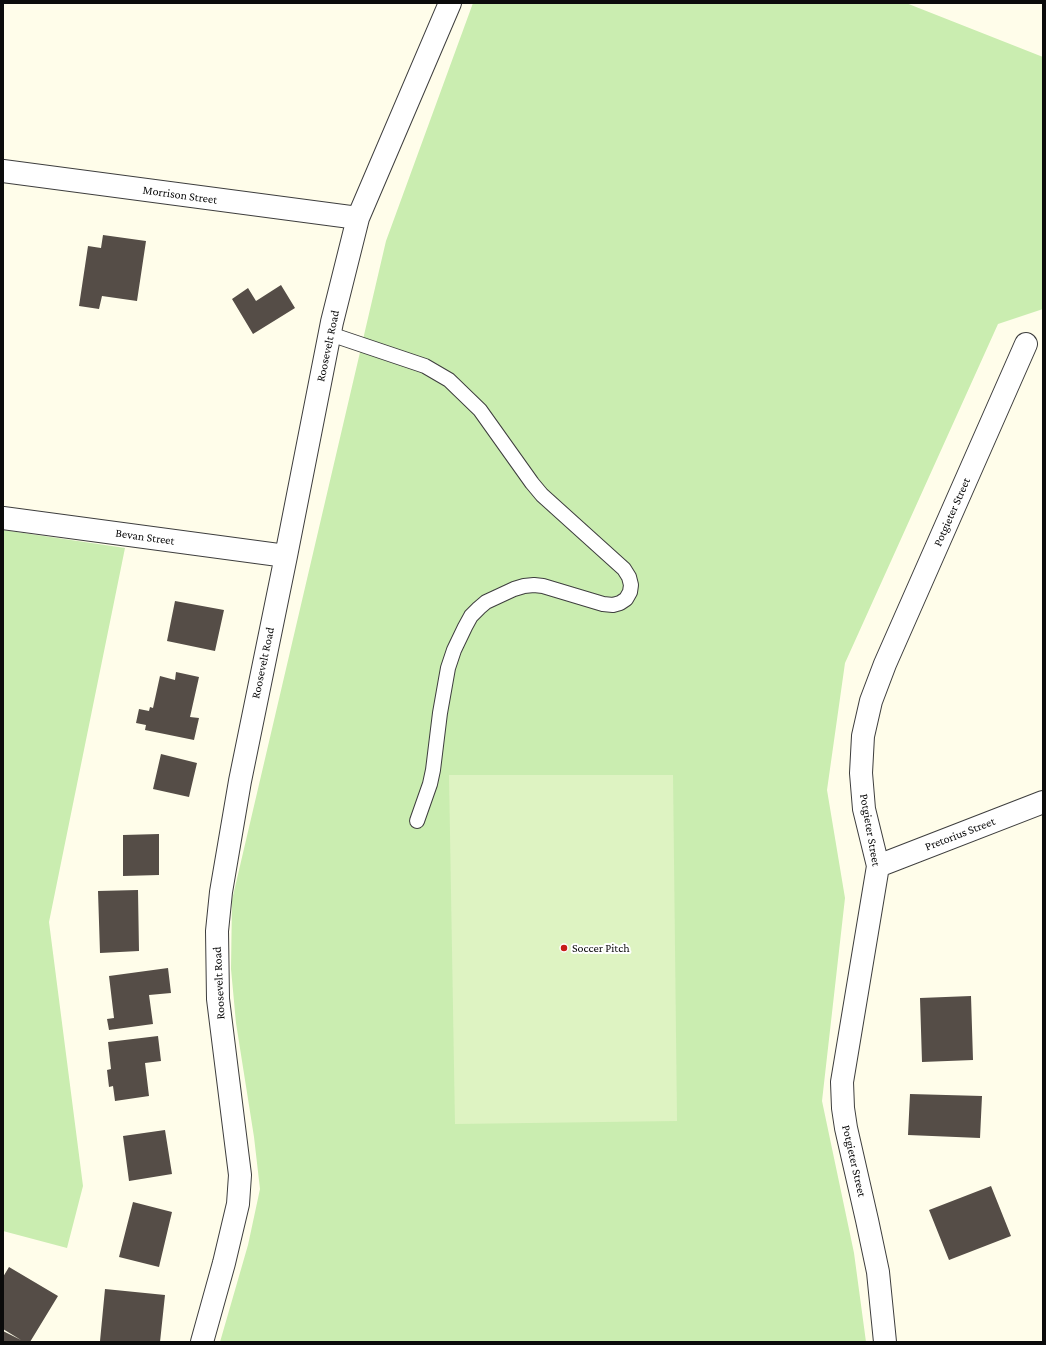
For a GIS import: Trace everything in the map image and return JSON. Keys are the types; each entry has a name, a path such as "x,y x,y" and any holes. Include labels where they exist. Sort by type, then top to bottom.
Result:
{"street":[{"name":"Roosevelt Road","path":"202,1342 224,1263 238,1204 240,1175 218,999 217,931 219,908 240,781 330,334 358,218 450,3"},
{"name":"Morrison Street","path":"3,171 358,218"},
{"name":"Potgieter Street","path":"885,1342 878,1272 846,1128 843,1108 842,1082 878,866 864,809 861,773 863,736 871,702 885,664 1026,344"},
{"name":"Bevan Street","path":"3,518 286,556"},
{"name":"Pretorius Street","path":"878,866 1043,802"}],"lane":[{"path":"330,334 424,366 449,380 480,410 542,495 624,569 629,577 631,585 630,592 626,599 613,605 603,604 543,586 524,586 486,602 471,616 454,650 448,668 440,713 433,770 430,784 417,821"}],"green space":[{"path":"473,3 906,3 1043,57 1043,309 998,324 845,663 827,790 845,898 822,1101 854,1253 866,1342 220,1342 248,1245 260,1189 254,1137 236,1023 231,969 232,900 386,241"},
{"path":"3,530 125,548 49,922 83,1186 67,1248 3,1231"},
{"name":"Soccer Pitch","path":"449,775 673,775 677,1121 455,1124"}],"building":[{"path":"103,235 146,241 137,301 102,296 99,309 79,306 88,246 101,248"},
{"path":"281,285 295,308 253,334 232,299 248,288 256,301"},
{"path":"175,601 224,610 215,651 167,641"},
{"path":"176,672 199,677 190,717 199,718 194,740 145,730 146,725 136,723 139,709 149,711 150,707 153,708 160,676 175,680"},
{"path":"161,754 197,763 189,797 153,789"},
{"path":"159,834 159,875 123,876 123,835"},
{"path":"138,890 139,951 100,953 98,891"},
{"path":"168,968 171,993 149,995 153,1024 109,1030 107,1019 114,1018 109,976"},
{"path":"971,996 973,1060 922,1062 920,998"},
{"path":"158,1036 161,1061 145,1063 149,1096 115,1101 113,1086 109,1087 107,1070 111,1069 108,1042"},
{"path":"910,1094 982,1096 980,1138 908,1135"},
{"path":"165,1130 172,1174 129,1181 123,1136"},
{"path":"991,1186 1011,1236 949,1260 929,1210"},
{"path":"133,1202 172,1212 159,1267 119,1257"},
{"path":"9,1267 58,1296 30,1342 3,1342 3,1331 21,1340 3,1329 3,1277"},
{"path":"105,1289 165,1295 160,1342 100,1341"}],"place":[{"name":"Soccer Pitch","path":"564,948"}]}
